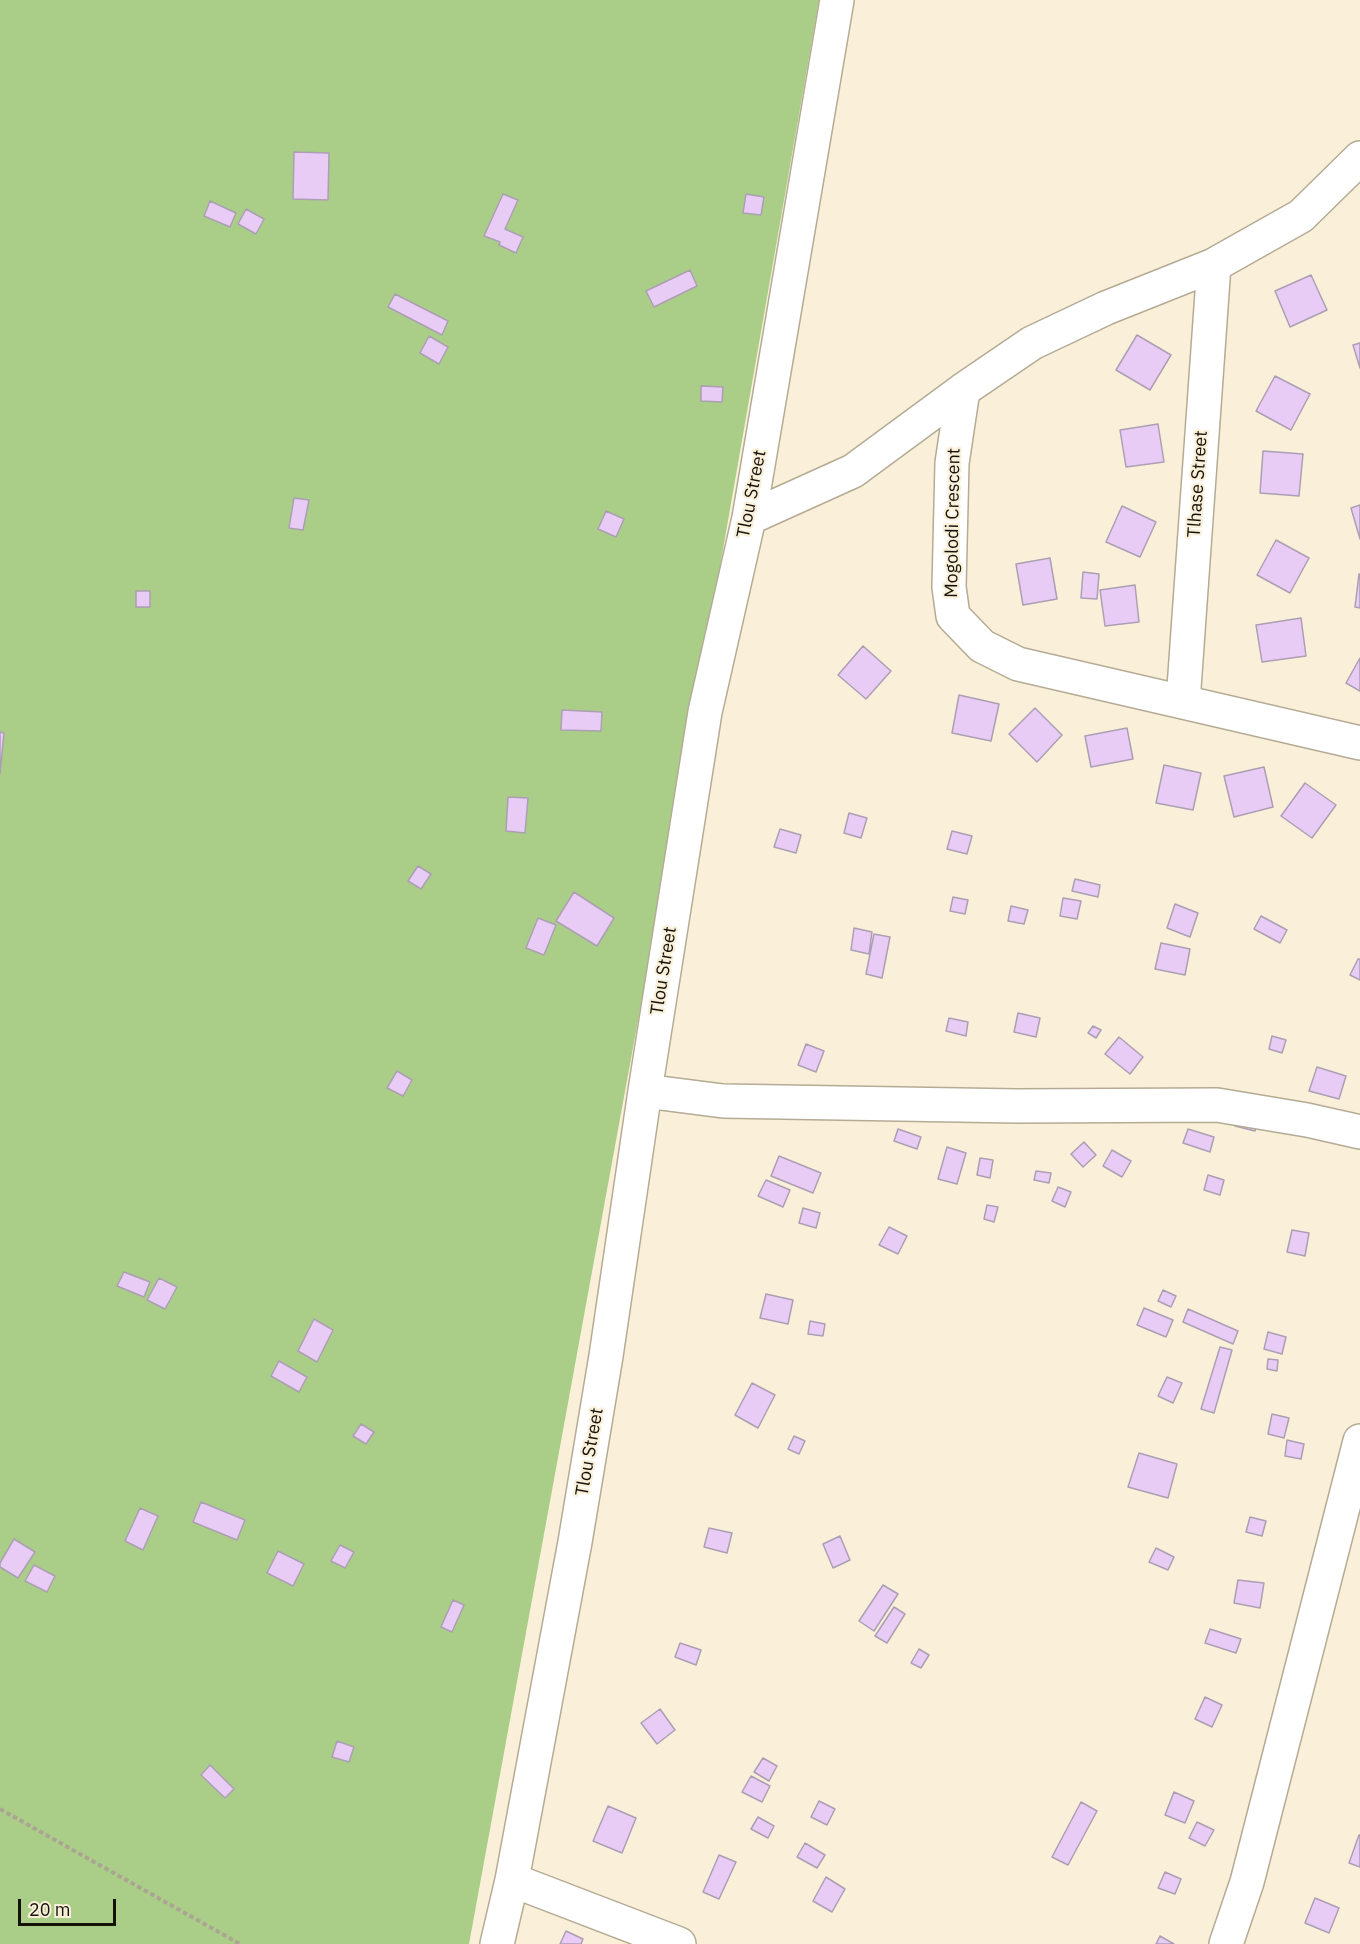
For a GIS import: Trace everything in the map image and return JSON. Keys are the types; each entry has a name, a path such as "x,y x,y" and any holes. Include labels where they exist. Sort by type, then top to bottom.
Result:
{"street":[{"name":"Tlou Street","path":"497,1944 512,1880 575,1542 606,1356 705,712 749,518 837,0"},
{"path":"749,518 853,471 963,390 1032,343 1106,308 1214,265 1301,216 1360,158"},
{"name":"Tlhase Street","path":"1183,702 1214,265"},
{"name":"Mogolodi Crescent","path":"963,390 952,463 949,587 952,616 982,646 1018,664 1360,743"},
{"path":"645,1091 735,1101 1017,1106 1217,1105 1307,1120 1360,1132"},
{"path":"1226,1944 1247,1882 1360,1441"},
{"path":"512,1880 679,1944"}],"path":[{"path":"0,1809 240,1944"}],"green space":[{"path":"0,0 819,0 697,698 469,1944 0,1944"}],"building":[{"path":"294,152 329,153 328,200 293,199"},
{"path":"503,194 518,200 505,229 523,237 516,253 499,245 500,242 484,236"},
{"path":"746,194 764,197 761,215 743,213"},
{"path":"210,201 236,213 230,227 204,216"},
{"path":"246,209 264,219 256,234 238,224"},
{"path":"690,270 697,286 654,307 646,291"},
{"path":"1311,275 1327,310 1290,327 1275,291"},
{"path":"395,294 448,321 442,335 388,307"},
{"path":"1137,335 1171,355 1150,390 1116,370"},
{"path":"429,336 448,347 439,364 420,353"},
{"path":"1360,343 1360,368 1353,345"},
{"path":"1275,376 1310,394 1291,430 1256,411"},
{"path":"701,386 723,387 722,402 701,401"},
{"path":"1158,424 1164,462 1126,467 1120,430"},
{"path":"1263,451 1303,454 1299,496 1260,493"},
{"path":"294,498 309,500 303,530 289,528"},
{"path":"1360,505 1360,539 1351,508"},
{"path":"1122,506 1156,522 1140,557 1106,542"},
{"path":"606,511 624,519 616,537 598,529"},
{"path":"1276,540 1309,558 1290,593 1257,575"},
{"path":"1050,558 1057,599 1023,605 1016,564"},
{"path":"1083,572 1099,574 1097,599 1081,598"},
{"path":"1360,574 1360,608 1355,607"},
{"path":"1135,585 1139,622 1105,626 1100,590"},
{"path":"136,591 150,591 150,607 136,607"},
{"path":"1301,618 1306,656 1262,662 1256,625"},
{"path":"863,646 891,671 866,699 838,675"},
{"path":"1360,658 1360,691 1346,683"},
{"path":"959,695 999,704 991,741 952,733"},
{"path":"1035,708 1062,735 1037,762 1009,734"},
{"path":"562,710 602,712 601,731 561,730"},
{"path":"1127,728 1133,759 1091,767 1085,736"},
{"path":"0,732 4,733 0,774"},
{"path":"1164,765 1201,773 1193,810 1156,803"},
{"path":"1264,767 1273,807 1234,817 1224,776"},
{"path":"1305,783 1336,805 1312,838 1281,816"},
{"path":"508,797 528,798 525,833 506,831"},
{"path":"849,813 867,818 861,838 844,833"},
{"path":"780,829 801,835 796,853 774,847"},
{"path":"952,831 972,836 967,854 947,849"},
{"path":"418,866 431,874 421,889 408,881"},
{"path":"1075,879 1100,885 1098,897 1072,891"},
{"path":"574,892 614,918 597,946 556,921"},
{"path":"953,897 968,900 965,914 950,911"},
{"path":"1063,898 1081,901 1077,919 1060,916"},
{"path":"1175,904 1198,913 1190,937 1167,928"},
{"path":"1011,906 1028,910 1024,924 1008,921"},
{"path":"1261,916 1287,930 1280,943 1254,929"},
{"path":"538,918 556,925 544,955 526,948"},
{"path":"854,928 872,932 869,954 851,950"},
{"path":"874,934 890,937 882,978 866,974"},
{"path":"1161,943 1190,949 1185,975 1155,969"},
{"path":"1360,959 1360,980 1350,975"},
{"path":"1018,1013 1040,1018 1036,1037 1014,1032"},
{"path":"949,1018 968,1022 966,1036 946,1031"},
{"path":"1093,1026 1101,1030 1096,1038 1088,1033"},
{"path":"1272,1036 1286,1040 1282,1053 1269,1049"},
{"path":"1119,1037 1143,1057 1130,1074 1105,1054"},
{"path":"806,1044 824,1051 816,1072 798,1065"},
{"path":"1317,1067 1346,1076 1339,1099 1309,1091"},
{"path":"397,1071 412,1080 403,1096 387,1088"},
{"path":"1238,1111 1259,1118 1255,1131 1235,1126"},
{"path":"898,1129 921,1137 917,1149 894,1141"},
{"path":"1188,1129 1214,1137 1210,1152 1183,1143"},
{"path":"1084,1142 1096,1155 1083,1167 1071,1154"},
{"path":"947,1147 966,1153 957,1184 938,1179"},
{"path":"1112,1150 1131,1161 1122,1177 1103,1166"},
{"path":"779,1156 821,1173 813,1193 771,1176"},
{"path":"980,1158 993,1160 990,1178 977,1175"},
{"path":"1036,1171 1051,1173 1049,1183 1034,1180"},
{"path":"1208,1175 1224,1180 1220,1195 1204,1190"},
{"path":"766,1180 790,1190 783,1207 758,1196"},
{"path":"1058,1187 1071,1192 1065,1207 1052,1201"},
{"path":"987,1205 998,1207 994,1222 984,1219"},
{"path":"803,1208 820,1213 816,1228 799,1223"},
{"path":"889,1227 907,1236 898,1254 879,1245"},
{"path":"1292,1230 1309,1233 1305,1256 1287,1252"},
{"path":"124,1272 150,1282 144,1297 117,1286"},
{"path":"159,1278 177,1287 165,1309 147,1300"},
{"path":"1163,1290 1176,1296 1171,1307 1158,1301"},
{"path":"766,1294 793,1300 788,1324 760,1318"},
{"path":"1144,1308 1173,1320 1166,1337 1137,1325"},
{"path":"1188,1309 1238,1331 1233,1344 1183,1322"},
{"path":"314,1319 333,1330 317,1362 298,1351"},
{"path":"810,1321 825,1324 823,1336 808,1334"},
{"path":"1268,1332 1286,1337 1282,1354 1264,1349"},
{"path":"1220,1347 1232,1350 1214,1413 1201,1409"},
{"path":"1268,1359 1278,1360 1277,1371 1267,1369"},
{"path":"279,1361 307,1377 299,1392 271,1376"},
{"path":"1167,1377 1182,1383 1173,1403 1158,1396"},
{"path":"752,1383 775,1395 758,1428 735,1415"},
{"path":"1272,1414 1289,1418 1284,1438 1268,1434"},
{"path":"361,1424 374,1432 366,1444 353,1436"},
{"path":"794,1436 805,1441 799,1454 788,1449"},
{"path":"1287,1440 1304,1444 1301,1459 1285,1456"},
{"path":"1139,1453 1177,1464 1168,1498 1128,1487"},
{"path":"201,1502 245,1520 237,1540 193,1522"},
{"path":"140,1508 158,1516 143,1550 125,1541"},
{"path":"1250,1517 1266,1521 1262,1536 1246,1532"},
{"path":"709,1528 732,1533 727,1553 704,1547"},
{"path":"840,1536 850,1560 833,1568 823,1544"},
{"path":"14,1539 35,1552 18,1578 0,1567"},
{"path":"340,1545 354,1552 345,1568 331,1561"},
{"path":"1156,1548 1174,1557 1168,1570 1149,1562"},
{"path":"278,1551 304,1564 293,1586 267,1573"},
{"path":"34,1565 55,1576 47,1592 25,1581"},
{"path":"1238,1580 1264,1583 1260,1608 1234,1603"},
{"path":"883,1585 898,1594 874,1631 859,1621"},
{"path":"453,1600 464,1605 452,1632 441,1627"},
{"path":"894,1607 905,1614 887,1643 875,1636"},
{"path":"1210,1629 1241,1639 1236,1653 1205,1643"},
{"path":"680,1643 701,1650 696,1665 675,1657"},
{"path":"919,1649 929,1655 921,1668 911,1663"},
{"path":"1205,1697 1222,1705 1212,1727 1195,1719"},
{"path":"660,1709 675,1730 657,1744 641,1723"},
{"path":"337,1741 354,1747 349,1762 332,1757"},
{"path":"763,1758 777,1766 769,1781 754,1772"},
{"path":"210,1765 234,1789 225,1798 201,1775"},
{"path":"751,1776 770,1786 762,1802 742,1792"},
{"path":"1174,1792 1194,1801 1185,1823 1165,1815"},
{"path":"819,1801 835,1809 827,1825 811,1817"},
{"path":"1081,1802 1097,1811 1068,1865 1052,1857"},
{"path":"608,1806 636,1818 622,1853 593,1841"},
{"path":"758,1817 774,1826 768,1838 751,1829"},
{"path":"1197,1822 1214,1830 1205,1846 1189,1838"},
{"path":"1360,1835 1360,1867 1349,1863"},
{"path":"805,1843 825,1855 817,1868 797,1857"},
{"path":"719,1855 736,1862 719,1899 703,1892"},
{"path":"1165,1872 1181,1879 1175,1894 1158,1888"},
{"path":"826,1877 845,1889 832,1912 813,1901"},
{"path":"1315,1898 1339,1908 1329,1933 1305,1923"},
{"path":"566,1931 583,1939 581,1944 560,1944"},
{"path":"1160,1936 1174,1944 1156,1944"}]}
